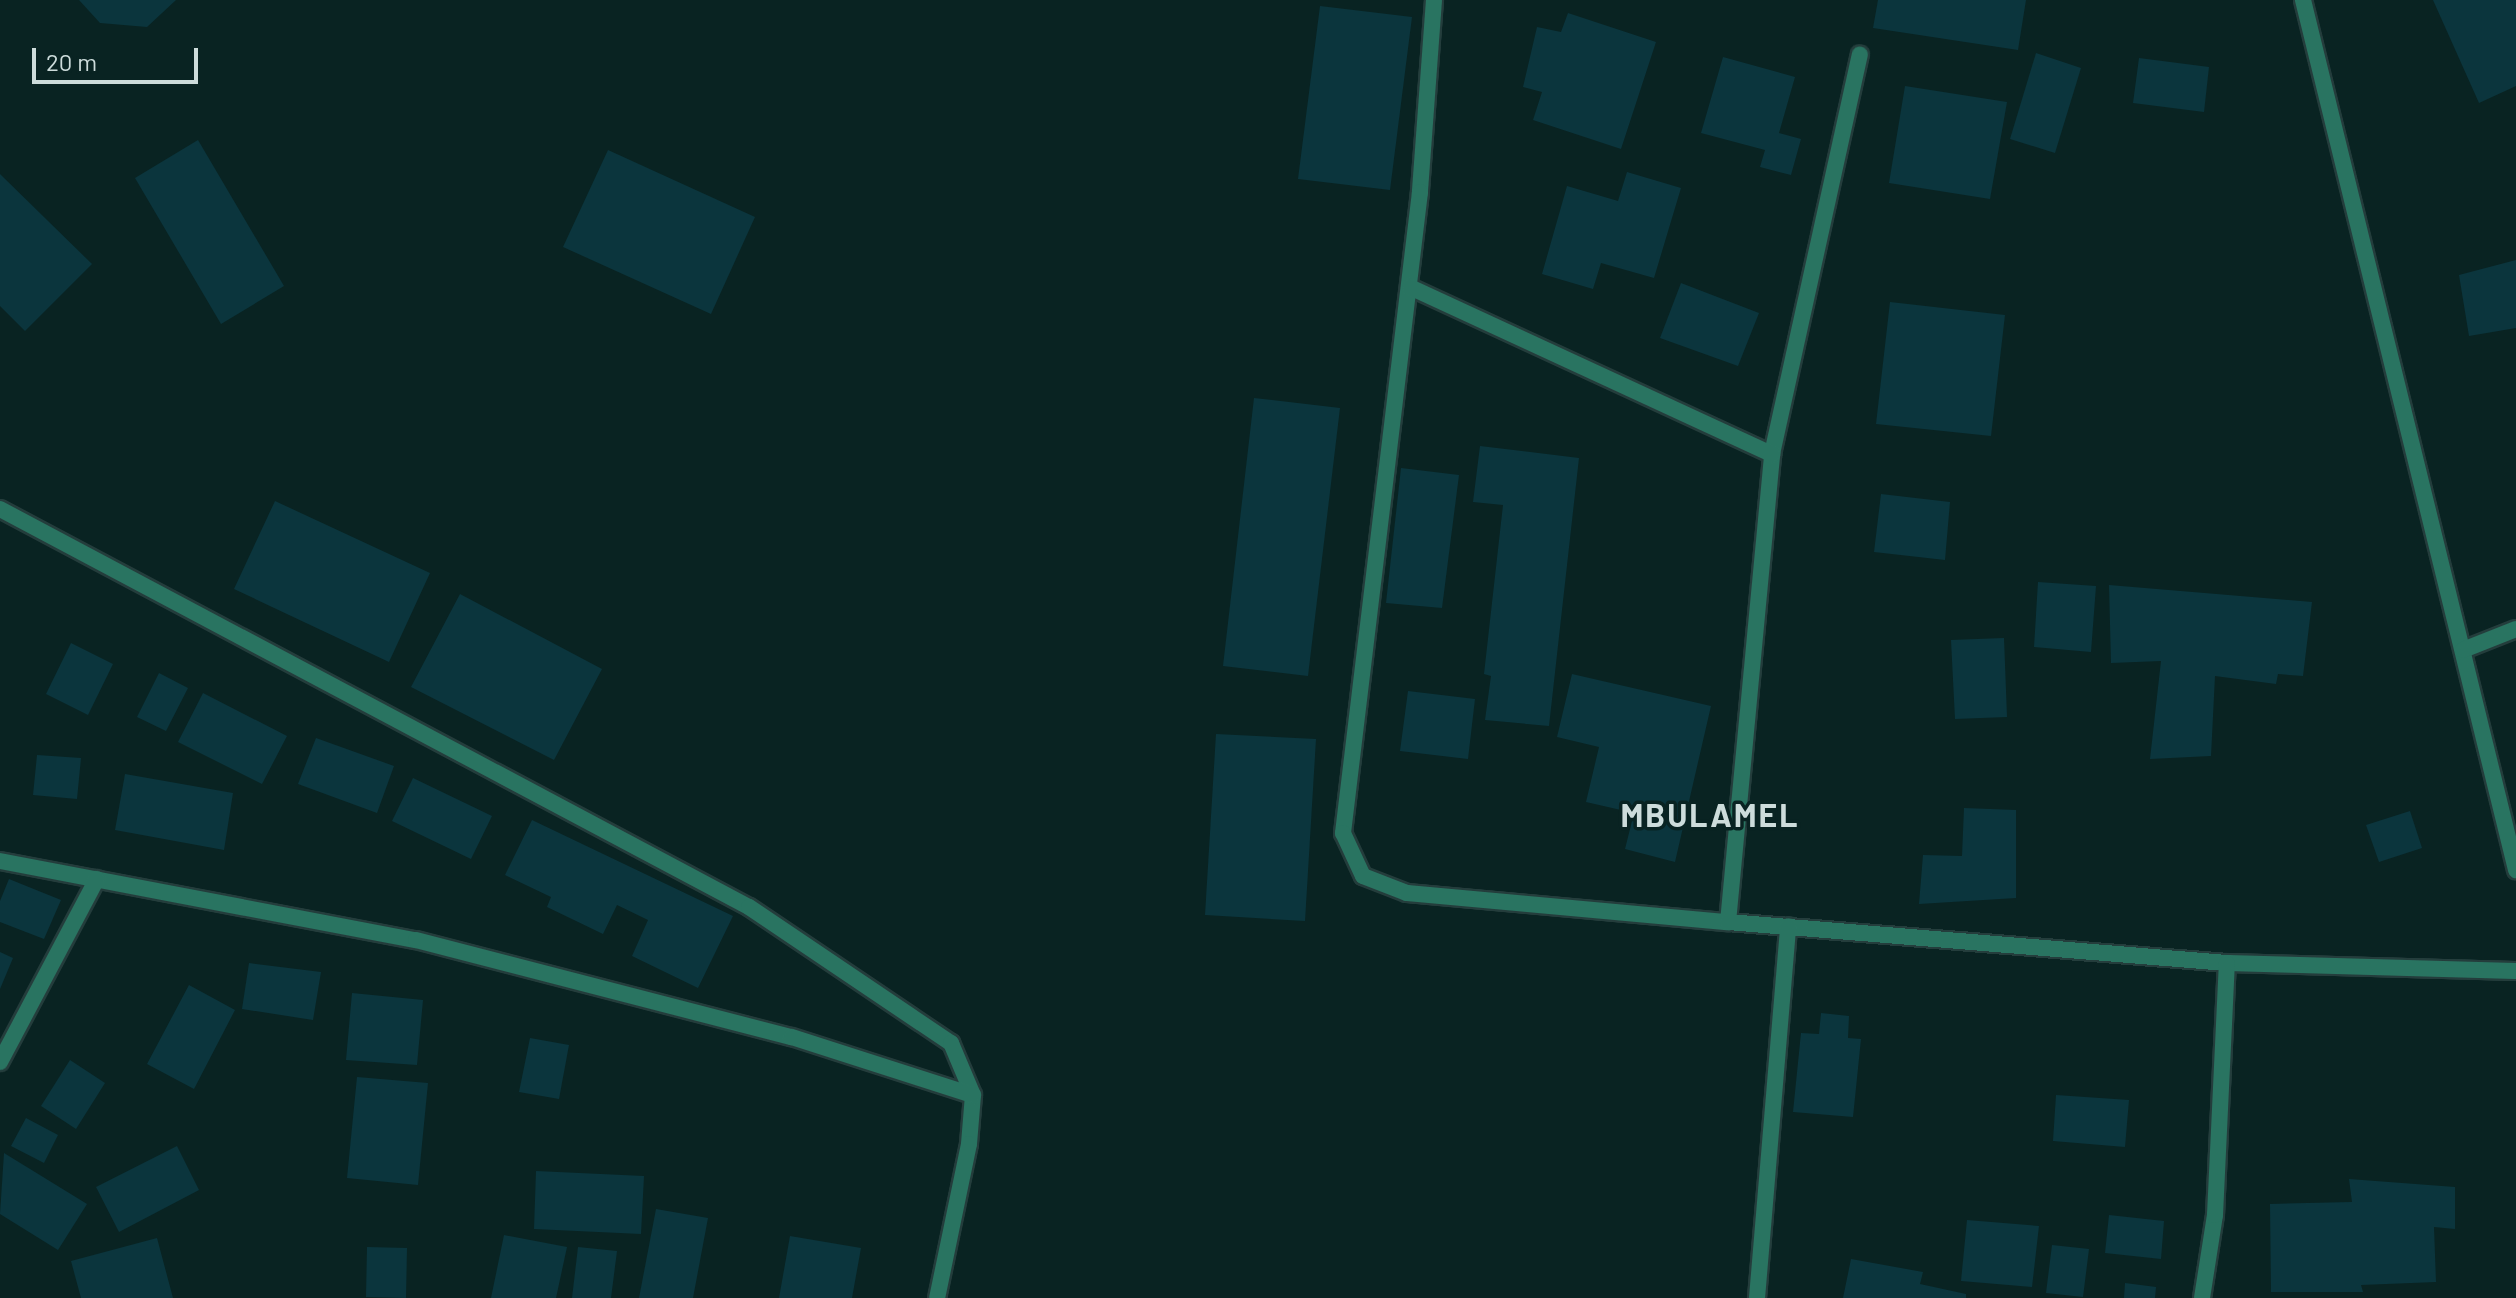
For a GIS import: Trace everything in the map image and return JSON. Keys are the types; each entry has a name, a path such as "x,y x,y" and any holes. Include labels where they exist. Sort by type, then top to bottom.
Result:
{"street":[{"path":"1434,0 1410,287 1369,581 1343,833 1363,876 1407,893 1728,922 2227,963 2516,971"},
{"path":"2303,0 2516,870"},
{"path":"1728,922 1772,454 1860,55"},
{"path":"1410,287 1772,454"},
{"path":"0,509 749,907 951,1043 973,1095 969,1144 937,1298"},
{"path":"2463,650 2516,629"},
{"path":"0,861 416,940 792,1037 973,1095"},
{"path":"0,1062 97,879"},
{"path":"1757,1298 1788,926"},
{"path":"2202,1298 2215,1215 2227,963"}],"building":[{"path":"79,0 176,0 147,27 100,23"},
{"path":"1878,0 2026,0 2018,50 1873,28"},
{"path":"2433,0 2516,0 2516,86 2479,103"},
{"path":"1320,6 1412,17 1390,190 1298,179"},
{"path":"1568,13 1656,42 1621,149 1533,120 1542,92 1523,87 1537,27 1561,32"},
{"path":"2036,53 2081,68 2055,153 2010,139"},
{"path":"1723,57 1795,77 1779,133 1801,139 1791,175 1760,167 1765,150 1701,133"},
{"path":"2139,58 2209,67 2204,112 2133,103"},
{"path":"1905,86 2007,102 1990,199 1889,183"},
{"path":"198,140 284,286 221,324 135,178"},
{"path":"608,150 755,217 711,314 563,247"},
{"path":"1627,172 1681,188 1654,278 1601,263 1593,289 1542,274 1567,186 1618,201"},
{"path":"0,174 92,264 25,331 0,306"},
{"path":"2516,260 2516,328 2469,336 2459,275"},
{"path":"1681,283 1759,313 1738,366 1660,338"},
{"path":"1890,302 2005,315 1991,436 1876,424"},
{"path":"1254,398 1340,408 1308,676 1223,666"},
{"path":"1480,446 1579,458 1549,726 1485,720 1491,676 1484,674 1503,505 1473,502"},
{"path":"1401,468 1459,475 1442,608 1386,603"},
{"path":"1881,494 1950,502 1945,560 1874,552"},
{"path":"275,501 430,573 389,662 234,589"},
{"path":"2038,582 2096,586 2091,652 2034,647"},
{"path":"2109,585 2312,602 2303,676 2278,674 2276,684 2215,676 2211,756 2150,759 2161,661 2111,663"},
{"path":"460,594 602,669 554,760 411,687"},
{"path":"2004,638 2007,717 1955,719 1951,640"},
{"path":"71,643 113,664 88,715 46,694"},
{"path":"159,673 188,688 166,731 137,717"},
{"path":"1572,674 1711,706 1675,862 1625,849 1634,813 1586,802 1599,747 1557,737"},
{"path":"1408,691 1475,699 1468,759 1400,751"},
{"path":"203,693 287,736 262,784 178,742"},
{"path":"1216,734 1316,739 1305,921 1205,915"},
{"path":"316,738 394,766 377,813 298,784"},
{"path":"37,755 81,758 77,799 33,795"},
{"path":"125,774 233,793 224,850 115,830"},
{"path":"413,778 492,816 471,859 392,821"},
{"path":"1964,808 2016,810 2016,898 1919,904 1923,855 1962,856"},
{"path":"2410,811 2422,848 2379,862 2366,825"},
{"path":"532,820 733,916 698,988 632,956 648,920 617,905 603,934 547,907 551,897 505,875"},
{"path":"9,879 61,900 44,939 0,922 0,901"},
{"path":"0,952 13,958 0,989"},
{"path":"249,963 321,972 313,1020 242,1009"},
{"path":"189,985 235,1010 194,1089 147,1064"},
{"path":"352,993 423,1000 417,1065 346,1060"},
{"path":"1821,1013 1849,1016 1848,1038 1861,1039 1853,1117 1793,1112 1801,1033 1819,1034"},
{"path":"530,1038 569,1045 559,1099 519,1092"},
{"path":"70,1060 105,1083 76,1129 41,1106"},
{"path":"357,1077 428,1083 418,1185 347,1178"},
{"path":"2056,1095 2129,1100 2125,1147 2053,1141"},
{"path":"26,1118 58,1135 44,1163 11,1146"},
{"path":"177,1146 199,1190 119,1232 96,1187"},
{"path":"4,1153 87,1204 58,1250 0,1214"},
{"path":"536,1171 644,1176 641,1234 534,1229"},
{"path":"2349,1179 2455,1187 2455,1229 2434,1227 2436,1282 2361,1285 2363,1292 2271,1292 2270,1204 2352,1202"},
{"path":"656,1209 708,1218 693,1298 639,1298"},
{"path":"2109,1215 2164,1221 2161,1259 2105,1253"},
{"path":"1967,1220 2039,1226 2032,1287 1961,1281"},
{"path":"504,1235 567,1247 556,1298 491,1298"},
{"path":"790,1236 861,1248 852,1298 779,1298"},
{"path":"157,1238 173,1298 81,1298 71,1261"},
{"path":"2052,1245 2089,1249 2083,1297 2046,1293"},
{"path":"367,1247 407,1248 406,1298 366,1297"},
{"path":"578,1247 617,1251 611,1298 572,1298"},
{"path":"1851,1259 1923,1272 1920,1284 1966,1294 1966,1298 1843,1298"},
{"path":"2125,1283 2156,1287 2155,1298 2124,1298"}],"district":[{"name":"MBULAMEL","path":"1710,814"}]}
